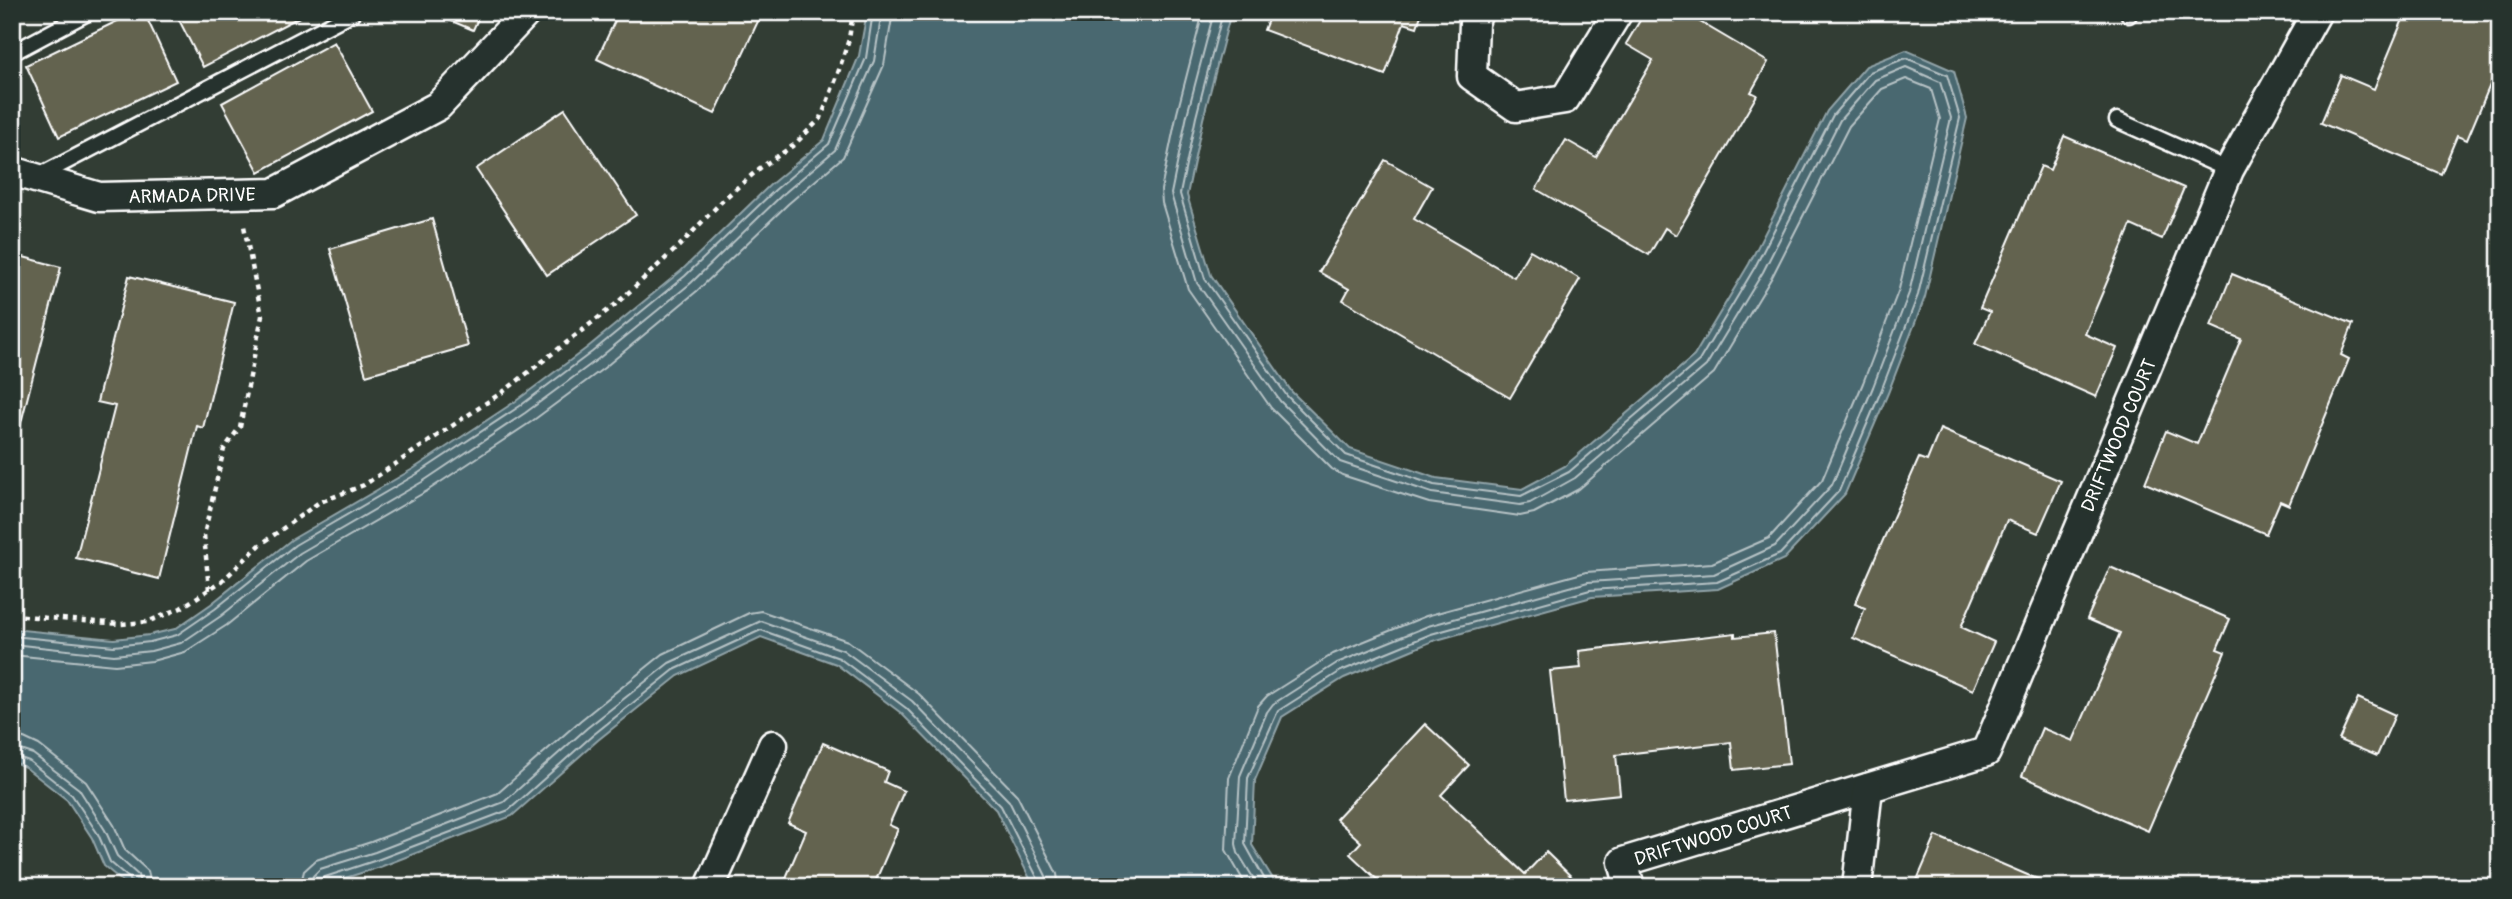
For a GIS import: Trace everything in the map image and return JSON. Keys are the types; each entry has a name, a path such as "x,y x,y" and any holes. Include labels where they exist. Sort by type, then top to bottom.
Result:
{"street":[{"name":"ARMADA DRIVE","path":"23,175 99,197 274,193 439,106 527,12"},
{"path":"1478,12 1474,23 1472,76 1516,107 1564,99 1618,12"},
{"name":"DRIFTWOOD COURT","path":"1630,887 1623,862 1986,752 2229,170 2317,12"},
{"path":"710,887 773,745"},
{"path":"1857,887 1868,788"}],"lane":[{"path":"12,53 89,12"},
{"path":"23,175 354,12"},
{"path":"2117,120 2229,170"}],"path":[{"path":"12,615 90,623 147,622 181,608 222,581 260,545 318,503 364,485 507,389 616,304 679,246 725,198 760,168 794,145 821,118 849,39 853,12"},
{"path":"209,590 204,535 224,449 240,427 262,316 237,194"}],"water":[{"path":"867,12 1231,12 1203,119 1187,195 1211,275 1292,392 1350,449 1436,478 1522,489 1565,466 1694,356 1749,264 1827,111 1866,66 1906,50 1954,71 1967,118 1925,297 1845,494 1784,559 1718,589 1592,597 1433,641 1344,678 1282,717 1255,780 1252,845 1278,887 1034,887 996,810 901,713 836,664 761,637 678,676 598,740 512,816 380,867 317,887 129,887 104,866 92,838 67,800 25,767 12,761 12,629 114,639 175,629 291,540 413,469 516,401 588,347 681,271 770,185 824,140 859,56"}],"building":[{"path":"136,12 144,12 176,81 59,137 26,65"},
{"path":"175,12 309,12 203,67"},
{"path":"430,12 481,12 473,30"},
{"path":"619,12 751,12 760,17 715,114 597,59"},
{"path":"1271,12 1422,12 1417,27 1404,23 1385,75 1264,30"},
{"path":"1645,12 1683,12 1768,62 1751,92 1757,95 1676,235 1665,228 1649,255 1536,189 1566,140 1596,157 1653,60 1626,44"},
{"path":"2406,12 2500,12 2500,61 2467,140 2457,136 2441,174 2321,123 2341,75 2374,89"},
{"path":"334,42 372,111 259,172 222,103"},
{"path":"565,109 636,215 547,275 476,169"},
{"path":"2064,136 2184,188 2162,239 2131,225 2085,334 2117,348 2096,397 1975,344 1990,312 1980,308 2041,166 2050,170"},
{"path":"1385,160 1432,187 1414,219 1514,277 1530,250 1580,279 1510,398 1343,300 1349,289 1319,272"},
{"path":"432,219 468,346 366,375 330,249"},
{"path":"12,254 61,267 12,458"},
{"path":"2232,274 2353,324 2341,355 2349,359 2289,505 2280,501 2266,534 2145,483 2166,431 2197,444 2241,339 2211,326"},
{"path":"129,276 234,302 203,428 197,426 159,579 76,558 115,406 97,402"},
{"path":"1940,429 2061,481 2038,533 2007,520 1961,627 1994,642 1973,690 1853,638 1865,608 1855,604 1919,458 1927,461"},
{"path":"2110,567 2230,619 2217,649 2225,652 2148,831 2022,776 2042,728 2073,741 2120,633 2087,619"},
{"path":"1735,633 1735,637 1774,633 1789,764 1734,770 1731,742 1616,755 1620,794 1564,800 1550,671 1581,668 1579,651"},
{"path":"2358,698 2395,715 2377,756 2339,740"},
{"path":"1425,724 1469,765 1441,795 1525,874 1546,852 1582,887 1385,887 1350,854 1361,842 1336,819"},
{"path":"823,743 888,771 884,782 904,791 889,825 898,829 873,887 782,887 806,831 788,823"},
{"path":"1936,836 2056,887 1914,887"}]}
